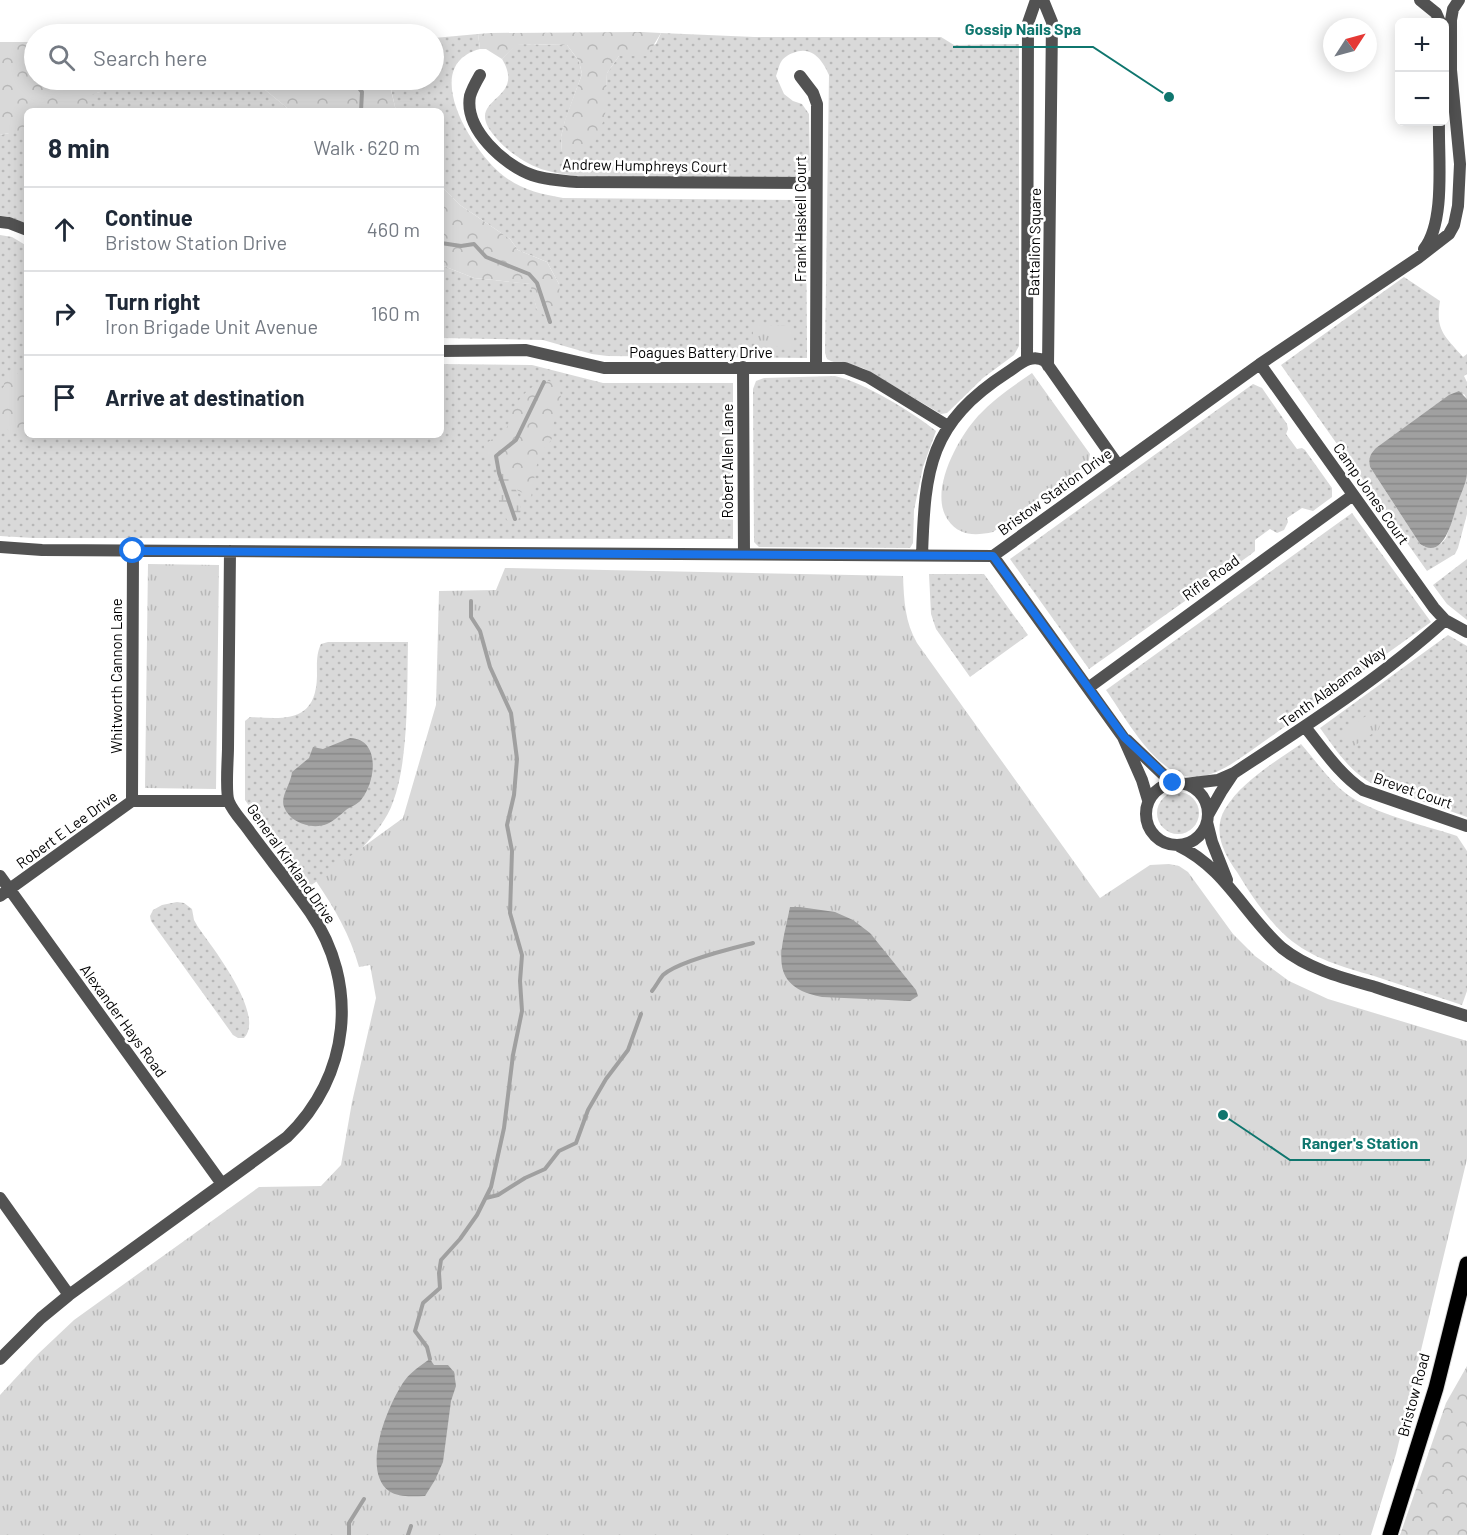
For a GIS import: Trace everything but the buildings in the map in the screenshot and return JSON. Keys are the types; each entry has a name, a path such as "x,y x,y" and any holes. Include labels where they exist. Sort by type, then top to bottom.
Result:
{"main road":[{"name":"Bristow Road","path":"1390,1535 1436,1388 1467,1264"}],"street":[{"name":"Battalion Square","path":"1027,359 1028,23 1036,0"},
{"name":"Battalion Square","path":"1043,0 1052,22 1048,366"},
{"path":"1420,0 1436,13 1438,18"},
{"name":"Bristow Station Drive","path":"0,547 133,551 993,556 1260,364 1418,258 1449,234 1454,225 1458,206 1463,164 1451,81 1450,30 1452,11 1459,0"},
{"name":"Andrew Humphreys Court","path":"480,75 470,96 470,107 475,124 491,147 530,174 560,181 578,182 816,183"},
{"name":"Frank Haskell Court","path":"800,75 813,93 817,104 816,367"},
{"name":"Bristow Station Drive","path":"1418,258 1430,241 1435,225 1438,201 1439,126"},
{"path":"1438,163 1463,164"},
{"path":"0,222 24,229"},
{"name":"Poagues Battery Drive","path":"444,351 526,351 603,368 845,368 868,377 948,426"},
{"path":"922,555 924,500 928,479 933,459 948,426 960,410 992,382 1027,359 1039,358 1048,366 1118,465"},
{"name":"Camp Jones Court","path":"1260,364 1434,608 1446,620 1467,632"},
{"name":"Robert Allen Lane","path":"743,367 744,554"},
{"name":"Rifle Road","path":"1088,688 1353,495"},
{"name":"Whitworth Cannon Lane","path":"132,801 133,551"},
{"name":"General Kirkland Drive","path":"0,1359 41,1318 69,1295 287,1137 308,1115 322,1093 335,1062 342,1016 339,984 325,939 311,914 228,801 230,551"},
{"path":"993,556 1124,737 1179,784 1200,794 1205,802 1212,842 1228,884"},
{"name":"Tenth Alabama Way","path":"1179,784 1212,781 1234,773 1305,727 1421,642 1446,620"},
{"name":"Brevet Court","path":"1305,727 1350,782 1363,790 1467,826"},
{"path":"1124,737 1148,800 1145,814 1150,831 1166,844 1179,846 1199,856 1228,884 1260,926 1284,949 1333,975 1467,1016"},
{"name":"Tenth Alabama Way","path":"1208,819 1221,792 1234,773"},
{"path":"1148,800 1163,786 1179,784"},
{"name":"Robert E Lee Drive","path":"5,893 132,801 228,801"},
{"path":"1179,846 1196,839 1203,831 1208,819"},
{"name":"Alexander Hays Road","path":"0,876 5,893 222,1184"},
{"path":"0,1198 69,1295"}],"green space":[{"path":"661,33 754,37 941,37 954,45 1019,44 1019,346 1014,355 983,378 947,413 941,414 863,368 827,359 825,353 829,75 819,59 810,52 799,51 786,56 780,63 776,76 784,94 802,104 809,114 810,170 802,178 567,175 541,169 526,162 504,146 488,127 485,117 487,109 508,82 508,72 502,59 517,44 567,45 579,61 582,74 565,121 561,137 562,152 580,152 606,89 607,73 619,56 656,44"},
{"path":"661,33 647,56 619,56 607,73 605,117 595,142 580,152 562,152 561,137 565,120 582,74 579,61 567,45 518,44 502,59 486,49 480,49 478,34"},
{"path":"478,34 480,49 462,58 453,72 452,89 456,108 465,127 488,161 507,179 522,187 563,198 806,200 807,358 607,356 543,340 444,338 444,266 474,278 531,284 537,310 559,284 547,262 518,250 510,239 460,205 444,189 444,108 395,108 391,90 444,90 444,37"},
{"path":"0,42 24,42 24,90 100,90 90,95 90,108 24,108 24,133 0,135"},
{"path":"100,90 265,90 287,108 90,108 90,94 100,92"},
{"path":"265,90 391,90 395,108 287,108"},
{"path":"24,133 24,223 7,216 0,216 0,135"},
{"path":"444,189 460,205 510,239 518,250 547,262 559,284 560,306 557,312 545,316 537,310 530,284 474,278 444,266"},
{"path":"0,235 12,237 24,244 24,438 444,438 444,364 532,365 603,383 733,383 733,539 33,538 0,536"},
{"path":"1404,277 1440,301 1440,326 1446,338 1463,357 1467,354 1467,374 1464,376 1467,382 1467,399 1464,394 1373,451 1369,462 1420,544 1425,547 1441,544 1446,538 1467,474 1467,514 1458,548 1455,554 1427,571 1281,365"},
{"path":"756,325 794,328 794,344 791,347 756,346 753,342 753,327"},
{"path":"13,369 24,380 24,434 9,431 0,423 3,387"},
{"path":"1032,373 1090,454 1088,464 993,532 968,534 962,532 948,520 941,495 943,481 954,451 978,416 997,398"},
{"path":"835,376 888,399 936,431 923,467 914,510 913,543 910,548 759,547 754,542 753,389 756,381 764,378"},
{"path":"549,381 556,384 561,394 553,435 538,460 531,497 517,490 504,470 491,461 484,446 505,430 514,408 526,392 537,384"},
{"path":"1253,384 1262,388 1287,424 1286,434 1297,449 1305,450 1332,488 1332,497 1313,511 1302,508 1287,518 1288,522 1284,530 1277,533 1270,529 1255,540 1255,551 1250,555 1089,669 1010,559"},
{"path":"498,469 504,470 518,494 521,507 518,521 507,520 499,503"},
{"path":"1352,513 1431,622 1226,767 1198,777 1184,776 1170,769 1145,746 1106,690"},
{"path":"1467,559 1467,620 1447,604 1433,585"},
{"path":"148,564 219,565 216,789 145,788"},
{"path":"505,568 903,576 908,619 917,643 1100,898 1150,865 1179,866 1188,872 1233,934 1255,956 1289,981 1328,999 1467,1041 1467,1159 1396,1454 1371,1535 0,1535 0,1395 74,1320 259,1187 321,1186 341,1165 352,1102 376,998 370,965 359,967 341,922 316,881 403,818 436,705 439,591 496,590"},
{"path":"929,574 984,574 1028,635 970,677 936,629 931,614"},
{"path":"1448,635 1467,646 1467,817 1364,779 1337,752 1320,728"},
{"path":"328,642 408,642 405,745 398,785 391,808 380,826 357,853 307,888 245,800 245,721 250,717 286,717 305,710 311,703 315,691 319,648 321,644"},
{"path":"1369,714 1373,715 1380,725 1379,729 1354,746 1351,745 1344,731"},
{"path":"1301,744 1329,778 1358,802 1457,836 1467,851 1467,991 1462,1005 1340,966 1297,945 1273,922 1232,865 1224,850 1220,834 1221,817 1225,809 1250,781"},
{"path":"1178,792 1186,793 1193,798 1198,805 1198,821 1193,828 1186,833 1178,834 1170,833 1163,828 1158,821 1157,813 1158,805 1163,798 1170,793"},
{"path":"184,903 192,909 198,927 225,965 243,998 249,1027 244,1038 233,1035 151,921 150,916 153,910 162,905"},
{"path":"1467,1366 1467,1535 1400,1535 1446,1403"}],"shaded area":[{"path":"1459,391 1467,399 1467,474 1446,536 1435,547 1428,548 1420,544 1370,467 1369,459 1376,448 1449,395"},
{"path":"350,738 360,740 371,753 372,773 366,792 360,801 327,824 315,826 296,821 287,813 283,803 292,772 309,758 313,747 323,749"},
{"path":"790,907 835,912 853,920 870,933 916,990 918,996 910,1001 822,997 804,992 792,984 785,975 782,964 782,951"},
{"path":"430,1359 434,1365 448,1365 454,1372 456,1386 451,1401 443,1462 425,1496 397,1495 389,1491 381,1481 377,1468 380,1436 385,1419 405,1380"}],"waterway":[{"path":"360,90 361,108"},
{"path":"444,243 461,246 474,244 486,257 529,274 537,283 550,322"},
{"path":"515,519 499,473 496,456 516,440 544,382"},
{"path":"430,1359 427,1347 415,1331 423,1303 440,1288 441,1260 477,1215 491,1187 504,1128 513,1055 522,1011 520,981 522,955 510,913 512,851 507,825 514,795 517,759 511,713 490,667 480,631 471,617 471,601"},
{"path":"652,991 663,975 670,970 706,956 753,943"},
{"path":"486,1198 498,1195 525,1178 545,1169 559,1151 576,1143 588,1110 606,1079 628,1050 641,1014"},
{"path":"349,1535 349,1523 364,1499"},
{"path":"408,1535 411,1526"}],"place":[{"name":"Gossip Nails Spa","path":"1169,97"},
{"name":"Ranger's Station","path":"1223,1115"}],"route":[{"path":"133,551 993,556 1124,737 1173,783"}]}
